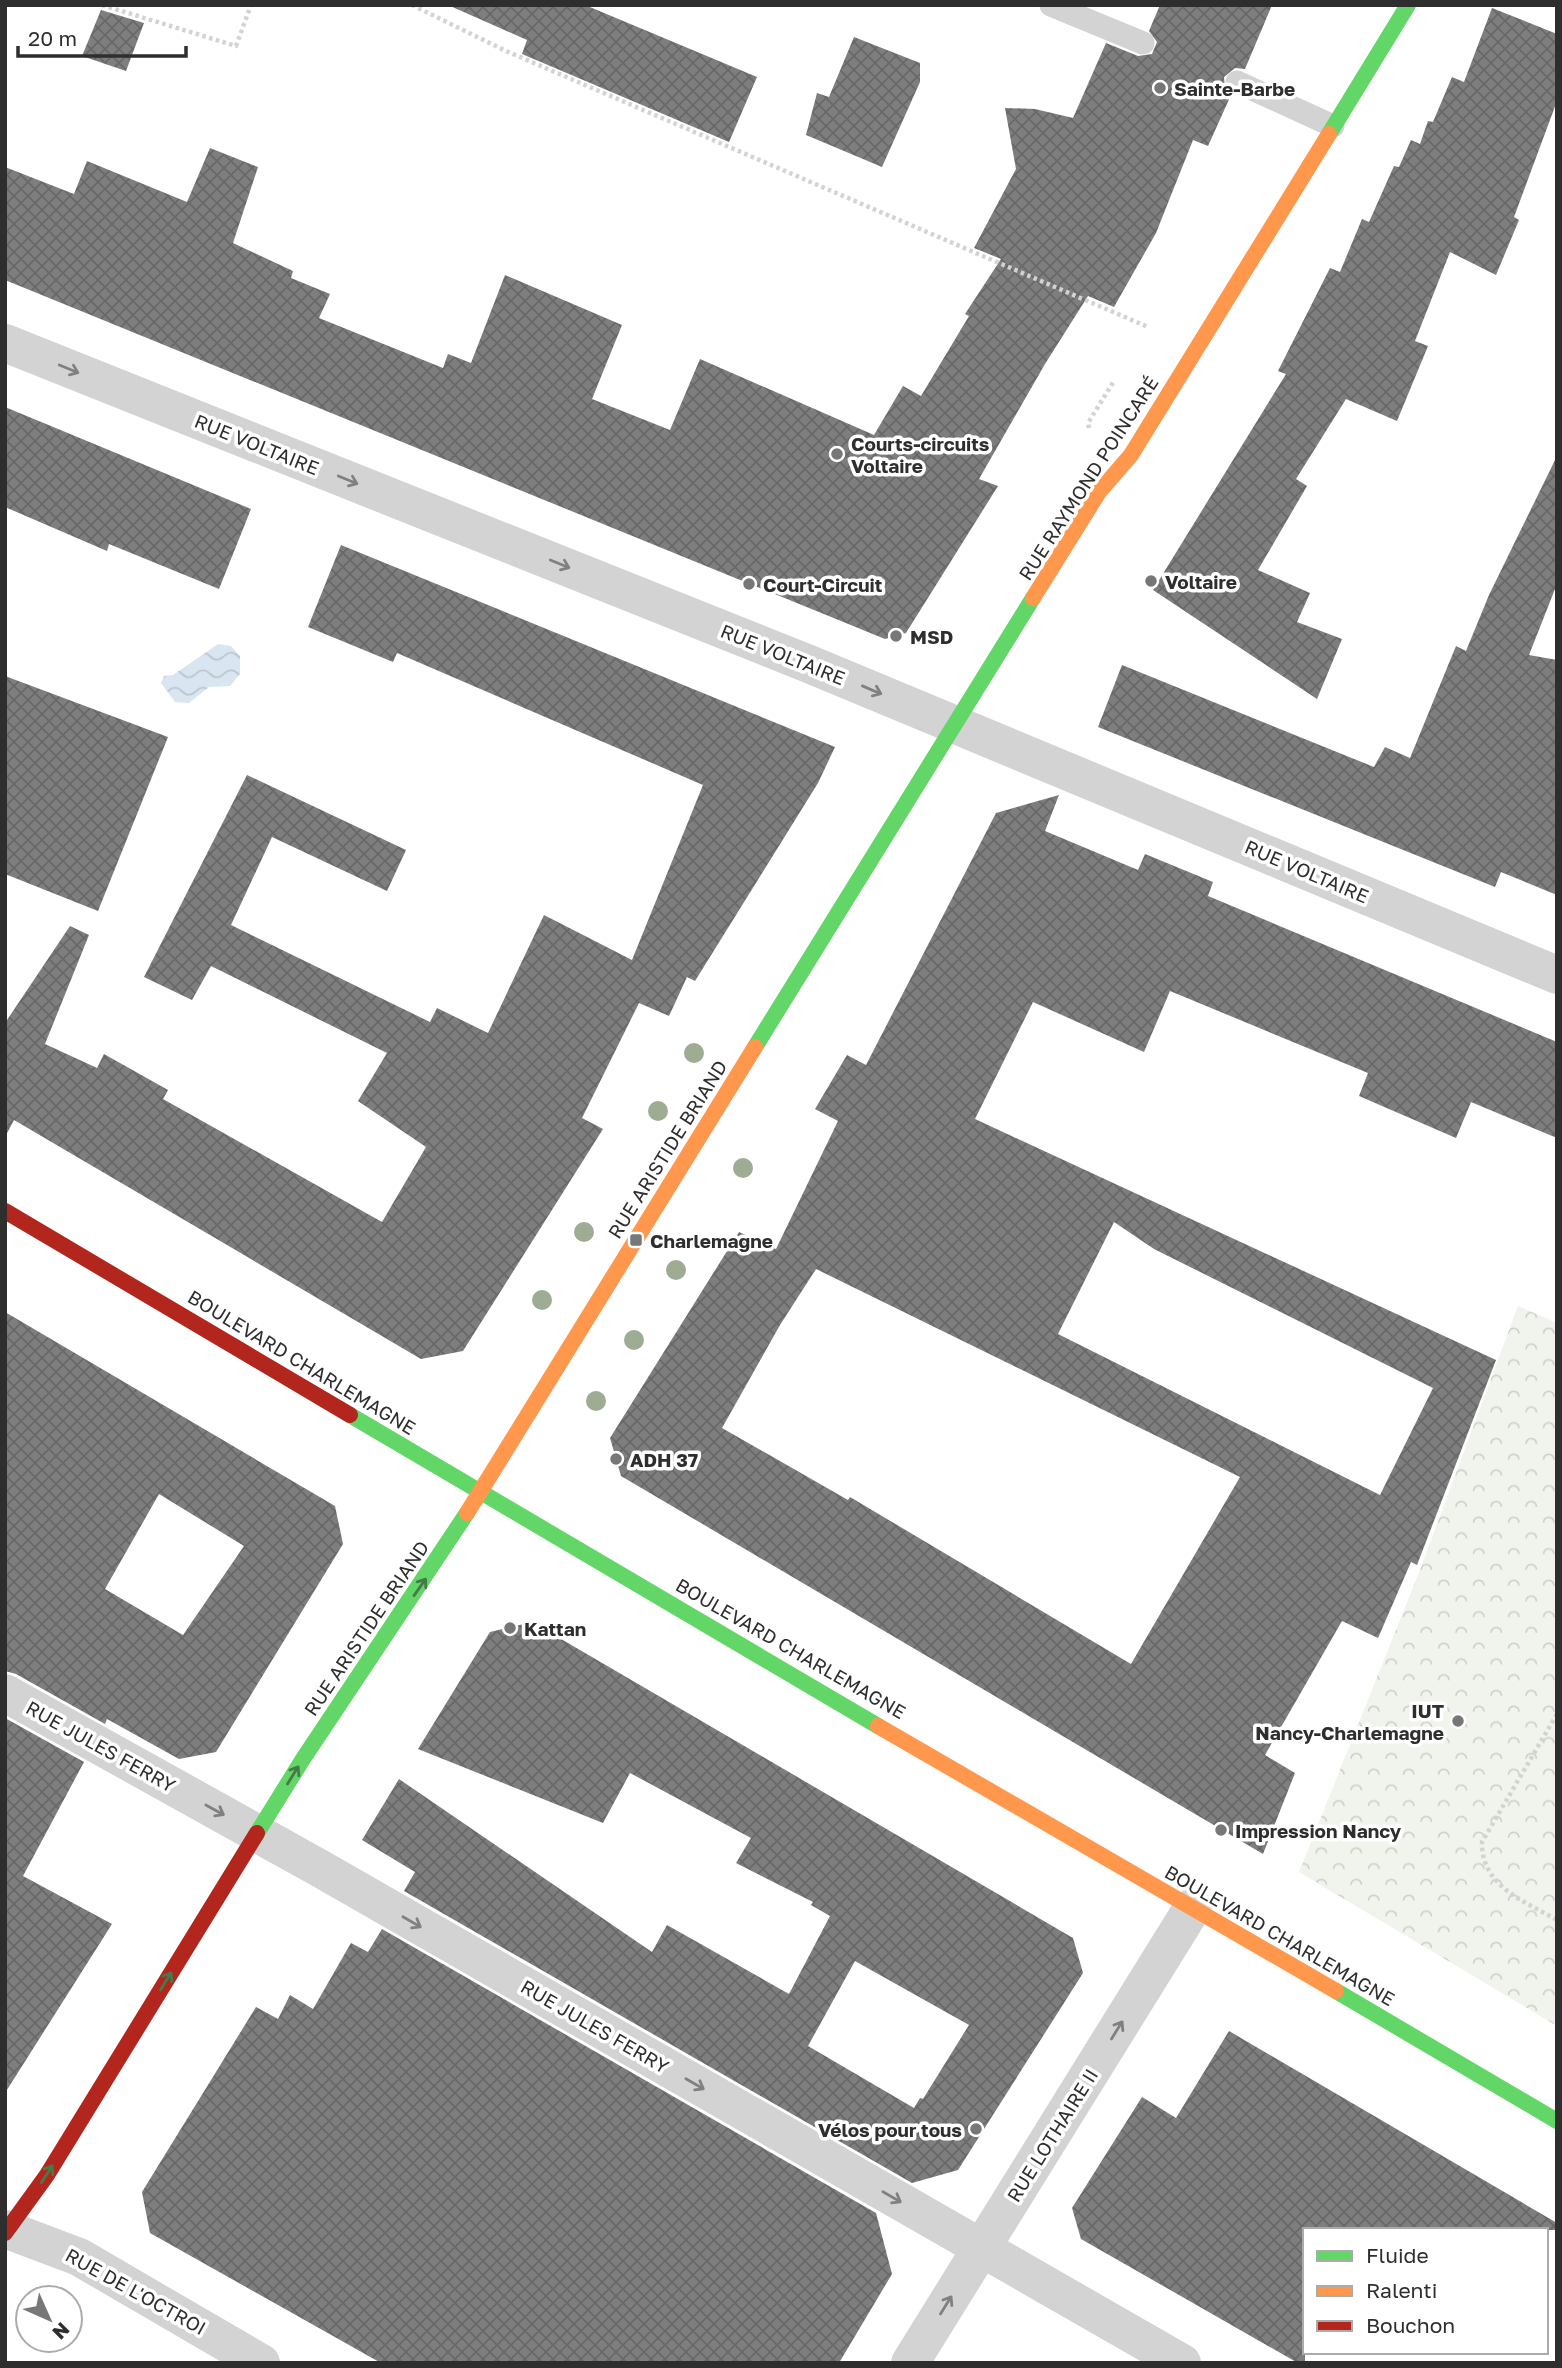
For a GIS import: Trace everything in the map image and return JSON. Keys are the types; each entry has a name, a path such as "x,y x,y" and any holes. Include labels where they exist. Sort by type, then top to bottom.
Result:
{"street":[{"name":"RUE RAYMOND POINCARÉ","path":"757,1044 953,723 1098,492 1131,455 1408,5"},
{"name":"RUE VOLTAIRE","path":"5,343 953,723 1557,975"},
{"name":"RUE ARISTIDE BRIAND","path":"6,2231 47,2175 257,1833 481,1492 757,1044"},
{"name":"BOULEVARD CHARLEMAGNE","path":"5,1211 1097,1855 1193,1907 1557,2121"},
{"name":"RUE JULES FERRY","path":"5,1693 257,1833 1182,2363"},
{"name":"RUE LOTHAIRE II","path":"910,2363 1193,1907"},
{"name":"RUE DE L'OCTROI","path":"6,2231 79,2257 261,2363"}],"lane":[{"path":"1051,5 1143,43"},
{"path":"1237,82 1334,126"}],"path":[{"path":"102,5 236,46 251,5"},
{"path":"412,5 506,51 1148,327"},
{"path":"1557,1714 1482,1842 1482,1860 1488,1873 1508,1891 1557,1920"}],"green space":[{"name":"IUT Nancy-Charlemagne","path":"1518,1306 1557,1323 1557,2026 1299,1872 1420,1570"}],"water":[{"path":"218,644 231,646 240,656 240,674 230,686 209,687 189,703 175,702 161,683 164,676 173,675"}],"building":[{"path":"448,5 585,5 757,77 729,142 522,54 527,40"},
{"path":"1160,5 1272,5 1245,69 1235,68 1224,77 1225,89 1231,95 1208,146 1193,140 1156,233 1114,307 1088,296 1045,364 979,479 998,486 906,633 885,639 5,280 5,167 74,194 87,161 187,202 210,148 258,167 233,243 293,271 291,278 330,294 319,318 443,368 448,354 471,363 505,275 622,325 592,399 670,430 700,359 874,435 903,386 921,396 969,316 965,314 1001,259 974,248 1016,169 1005,108 1035,109 1073,118 1106,43 1138,56 1152,54 1157,42 1149,31"},
{"path":"1492,8 1557,34 1557,101 1514,217 1519,220 1496,275 1450,252 1415,341 1428,346 1397,421 1346,399 1296,479 1307,486 1258,570 1310,593 1297,622 1342,639 1317,699 1153,590 1286,374 1278,371 1330,268 1340,272 1362,219 1369,222 1394,166 1399,167 1411,140 1420,144 1428,121 1433,122 1452,77 1464,82"},
{"path":"101,10 144,23 126,71 82,56"},
{"path":"854,37 920,63 920,82 882,167 806,135 817,93 829,97"},
{"path":"5,407 251,509 219,589 109,544 107,551 5,507"},
{"path":"1557,456 1557,584 1529,655 1557,660 1557,895 1501,872 1495,887 1098,727 1122,665 1374,767 1385,747 1410,758 1456,646 1466,651 1489,595"},
{"path":"341,545 835,747 818,783 695,981 687,977 669,1016 639,1003 582,1118 603,1129 463,1351 421,1359 14,1120 5,1137 5,1023 70,926 89,935 45,1044 97,1068 104,1054 168,1090 163,1099 382,1222 426,1147 358,1101 387,1053 211,966 192,1000 144,977 247,775 406,850 387,891 272,837 231,925 430,1022 437,1008 488,1033 544,915 632,960 703,785 397,653 393,662 308,627"},
{"path":"5,676 168,737 98,911 5,874"},
{"path":"1059,795 1045,831 1138,870 1145,854 1213,882 1208,896 1557,1042 1557,1138 1471,1102 1456,1138 1359,1096 1368,1073 1170,991 1144,1052 1033,1002 975,1119 1496,1360 1417,1565 1411,1562 1378,1638 1342,1621 1265,1755 1295,1773 1263,1854 621,1476 610,1438 739,1232 776,1249 838,1121 815,1109 847,1055 866,1065 996,813","holes":["1114,1222 1154,1249 1433,1388 1380,1495 1058,1334","816,1269 1240,1477 1131,1664 850,1497 848,1500 722,1428 780,1325"]},
{"path":"5,1312 335,1506 343,1544 216,1752 179,1759 107,1719 105,1724 16,1674 5,1671","holes":["159,1494 244,1546 183,1635 105,1589"]},
{"path":"532,1622 1073,1938 1083,1973 958,2170 912,2183 404,1891 415,1872 362,1840 399,1779 652,1952 667,1925 789,1994 830,1916 811,1905 813,1902 736,1863 751,1838 630,1773 603,1823 418,1749 490,1632","holes":["855,1961 969,2025 923,2099 920,2098 914,2108 808,2046"]},
{"path":"5,1718 84,1762 23,1876 112,1924 5,2093"},
{"path":"382,1929 876,2213 892,2274 839,2363 381,2363 150,2233 142,2192 256,2007 278,2019 290,1995 313,2009 351,1943 368,1952"},
{"path":"1229,2031 1557,2223 1557,2230 1303,2228 1305,2363 1298,2363 1081,2239 1072,2208 1142,2097 1176,2118"}],"traffic: fast":[{"path":"1329,134 1408,5"},
{"path":"755,1047 1033,598"},
{"path":"350,1415 878,1726"},
{"path":"257,1833 303,1759 467,1513"},
{"path":"1336,1991 1557,2121"}],"traffic: slow":[{"path":"1033,598 1099,492 1131,455 1329,134"},
{"path":"467,1513 755,1047"},
{"path":"878,1726 1336,1991"}],"traffic: jam":[{"path":"5,1211 350,1415"},
{"path":"5,2233 47,2175 257,1833"}],"place":[{"name":"Sainte-Barbe","path":"1160,88"},
{"name":"Courts-circuits Voltaire","path":"837,454"},
{"name":"Voltaire","path":"1151,581"},
{"name":"Court-Circuit","path":"749,584"},
{"name":"MSD","path":"896,636"},
{"name":"Charlemagne","path":"636,1240"},
{"name":"ADH 37","path":"616,1459"},
{"name":"Kattan","path":"510,1628"},
{"name":"IUT Nancy-Charlemagne","path":"1458,1721"},
{"name":"Impression Nancy","path":"1221,1830"},
{"name":"Vélos pour tous","path":"976,2129"}]}
